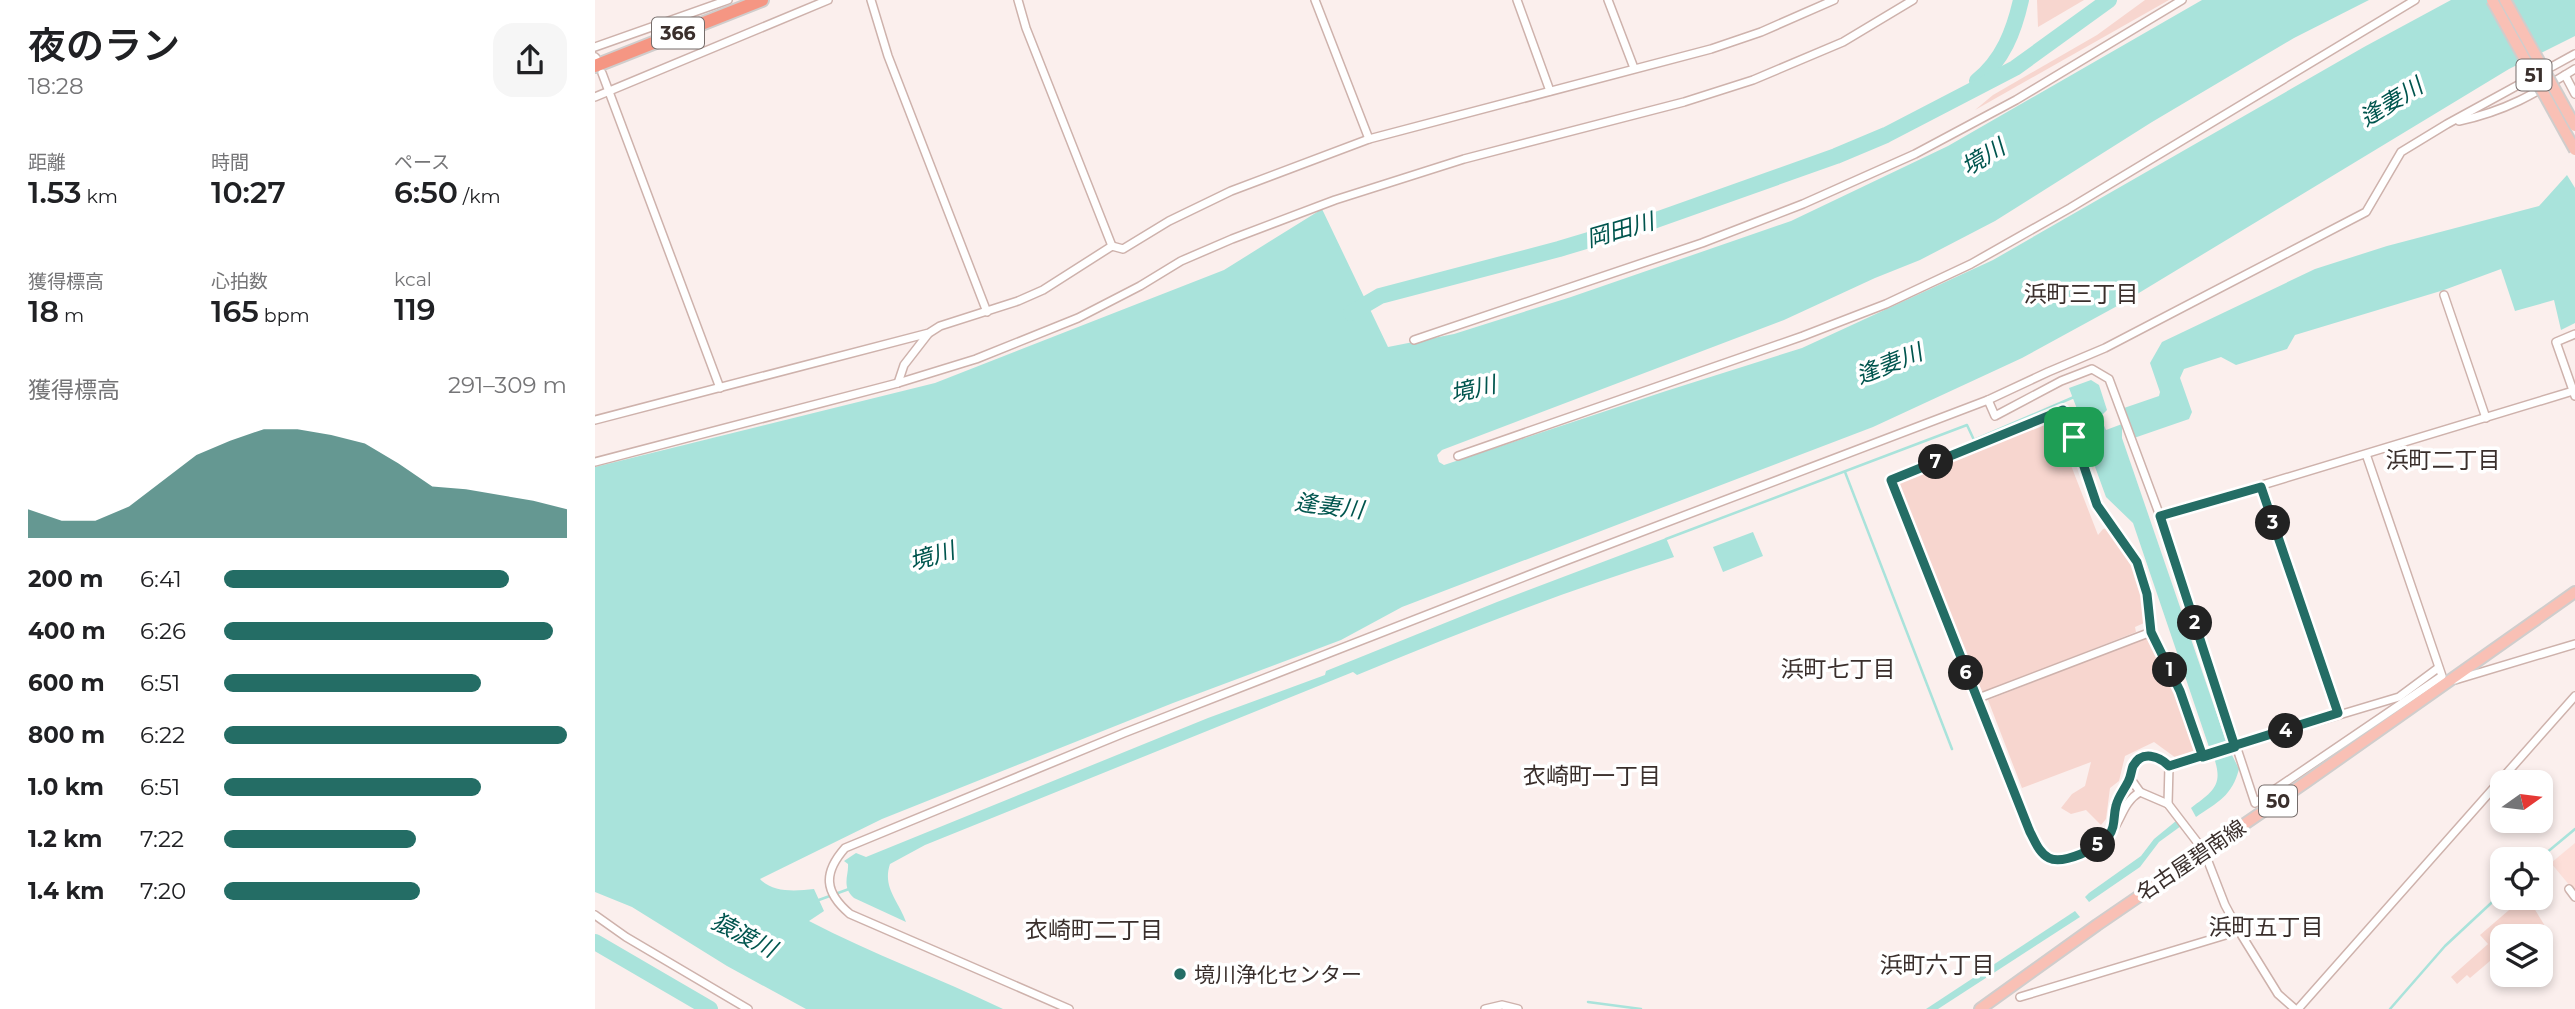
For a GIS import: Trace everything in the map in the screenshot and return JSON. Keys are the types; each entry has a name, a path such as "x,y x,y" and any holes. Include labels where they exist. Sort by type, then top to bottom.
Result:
{"highway":[{"name":"366","path":"598,69 762,0"}],"main road":[{"name":"51","path":"2492,0 2575,150"},
{"name":"51","path":"2505,0 2575,127"},
{"name":"名古屋碧南線","path":"1980,1009 2575,592"}],"street":[{"path":"595,47 728,0"},
{"path":"595,97 828,0"},
{"path":"871,0 888,56 987,312"},
{"path":"1018,0 1112,246"},
{"path":"1315,0 1369,139"},
{"path":"1517,0 1550,91"},
{"path":"1608,0 1634,68"},
{"path":"595,421 929,332 1043,290 1112,246 1123,249 1169,221 1231,191 1369,139 1711,48 1761,32 1834,0"},
{"path":"595,462 898,383 976,359 1078,318 1181,261 1232,239 1335,200 1464,159 1670,105 1753,80 1843,42 1913,0"},
{"path":"1414,340 1702,243 1803,204 1936,144 2016,100 2182,0"},
{"path":"1458,456 1829,327 1971,264 2070,208 2415,0"},
{"path":"1069,1009 850,914 835,900 831,891 828,876 834,860 845,848 1124,733 1988,400 2105,348 2366,212 2401,152 2575,54"},
{"path":"598,69 610,91 720,388"},
{"path":"2447,124 2491,114 2526,99 2575,69"},
{"path":"2564,75 2575,94"},
{"path":"2444,295 2486,418"},
{"path":"898,383 904,365 929,332"},
{"path":"2160,516 2574,393 2556,342 2575,334"},
{"path":"1988,400 1995,415 2061,381 2092,369 2109,379 2160,516 2255,803 2442,676 2366,454"},
{"path":"2140,792 2129,798 2107,838 2093,849 2061,860 2049,858 2038,848 1976,699 1891,480 2063,410 2097,505 2137,562 2147,594 2151,632 2180,691 2203,757"},
{"path":"2261,487 2338,713"},
{"path":"1976,699 2151,632"},
{"path":"2450,681 2575,644"},
{"path":"2169,766 2338,713 2399,697 2438,668"},
{"path":"2130,778 2140,792 2168,804 2204,851 2225,905 2239,932 2277,994 2297,1009 2575,696"},
{"path":"2115,824 2115,808 2138,759 2159,757 2169,766 2168,804"},
{"path":"2569,889 2575,897"},
{"path":"595,915 626,937 747,1009"},
{"path":"2020,997 2239,932"},
{"path":"1485,1009 1502,1004 1518,1009"}],"shaded area":[{"path":"2037,0 2084,0 2038,27"},
{"path":"2145,0 2169,0 1975,110 1993,95 2097,35"},
{"path":"2053,419 2098,535 2103,529 2112,527 2133,558 2145,593 2148,618 2135,627 2136,632 1981,693 1897,480"},
{"path":"2153,635 2180,691 2200,748 2176,758 2154,742 2125,756 2119,781 2110,788 2106,819 2101,825 2086,810 2071,814 2061,808 2072,794 2085,786 2091,762 2022,788 1988,700"},
{"path":"2575,843 2575,892 2553,865 2553,861"},
{"path":"2509,910 2535,910 2544,924 2493,924"},
{"path":"2490,926 2490,961 2470,978 2467,975 2457,984 2451,977 2488,944 2480,935"}],"water":[{"path":"2202,0 2369,0 2294,38 2152,122 1995,221 1920,260 1784,320 1442,450 1437,455 1439,462 1444,465 1802,348 1993,260 2451,0 2575,0 2575,36 2509,69 2119,305 2022,358 1873,427 1402,607 1341,640 1173,703 882,819 760,879 778,889 814,889 824,911 809,921 1003,1009 806,1009 727,966 632,907 595,892 595,467 935,383 1224,270 1322,209 1388,347 1454,334 1571,297 1791,221 1948,146"},
{"path":"2567,175 2575,188 2575,323 2561,330 2554,300 2515,311 2501,269 2444,290 2295,335 2287,349 2236,365 2221,357 2184,369 2180,378 2192,412 2189,419 2134,438 2124,408 2159,396 2150,363 2162,342 2315,269 2387,246 2539,206"},
{"path":"2091,380 2099,385 2107,410 2100,417 2106,430 2122,424 2122,438 2226,741 2209,747 2133,523 2106,497 2090,453 2085,449 2080,437 2087,435 2069,388"},
{"path":"1753,532 1763,556 1723,572 1713,547"},
{"path":"1666,538 1674,557 1514,613 1357,675 1353,672 925,845 890,864 888,880 906,922 850,894 847,881 848,864 844,861 856,853 866,857 1208,718 1325,675 1326,671 1497,602"},
{"path":"2231,753 2239,769 2232,786 2223,798 2196,817 2191,808 2210,793 2217,782 2214,758"},
{"path":"2176,821 2181,826 2159,842 2140,867 2089,902 2085,897 2089,893 2141,856 2154,839"},
{"path":"2075,911 2080,917 1938,1009 1926,1009"}],"waterway":[{"path":"1977,81 2001,54 2015,23 2021,0"},
{"name":"岡田川","path":"1351,313 1380,296 1559,249 1656,220 1836,156 1886,135 2015,68 2109,0"},
{"path":"1666,539 1967,425 1974,440 2074,397"},
{"path":"1845,472 1952,749"},
{"path":"2553,847 2575,829"},
{"path":"816,901 849,889"},
{"path":"2390,1009 2445,946 2490,904"},
{"path":"595,942 710,1009"},
{"path":"1588,1002 1641,1009"}],"place":[{"name":"境川浄化センター","path":"1180,974"}],"district":[{"name":"浜町三丁目","path":"2081,294"},
{"name":"浜町二丁目","path":"2443,460"},
{"name":"浜町七丁目","path":"1838,669"},
{"name":"衣崎町一丁目","path":"1592,776"},
{"name":"浜町五丁目","path":"2266,927"},
{"name":"衣崎町二丁目","path":"1094,930"},
{"name":"浜町六丁目","path":"1937,965"}],"route":[{"path":"2074,437 2063,410 1891,480 2030,832 2038,848 2049,858 2061,860 2093,849 2107,838 2115,824 2115,808 2138,759 2159,757 2169,766 2235,747 2338,713 2261,487 2160,516 2235,747 2203,757 2180,691 2151,632 2147,594 2137,562 2125,541 2106,521 2097,505 2074,437"}],"water label":[{"name":"逢妻川","path":"2391,102"},
{"name":"境川","path":"1983,157"},
{"name":"逢妻川","path":"1889,364"},
{"name":"境川","path":"1473,389"},
{"name":"逢妻川","path":"1329,506"},
{"name":"境川","path":"932,556"},
{"name":"猿渡川","path":"744,935"}]}
